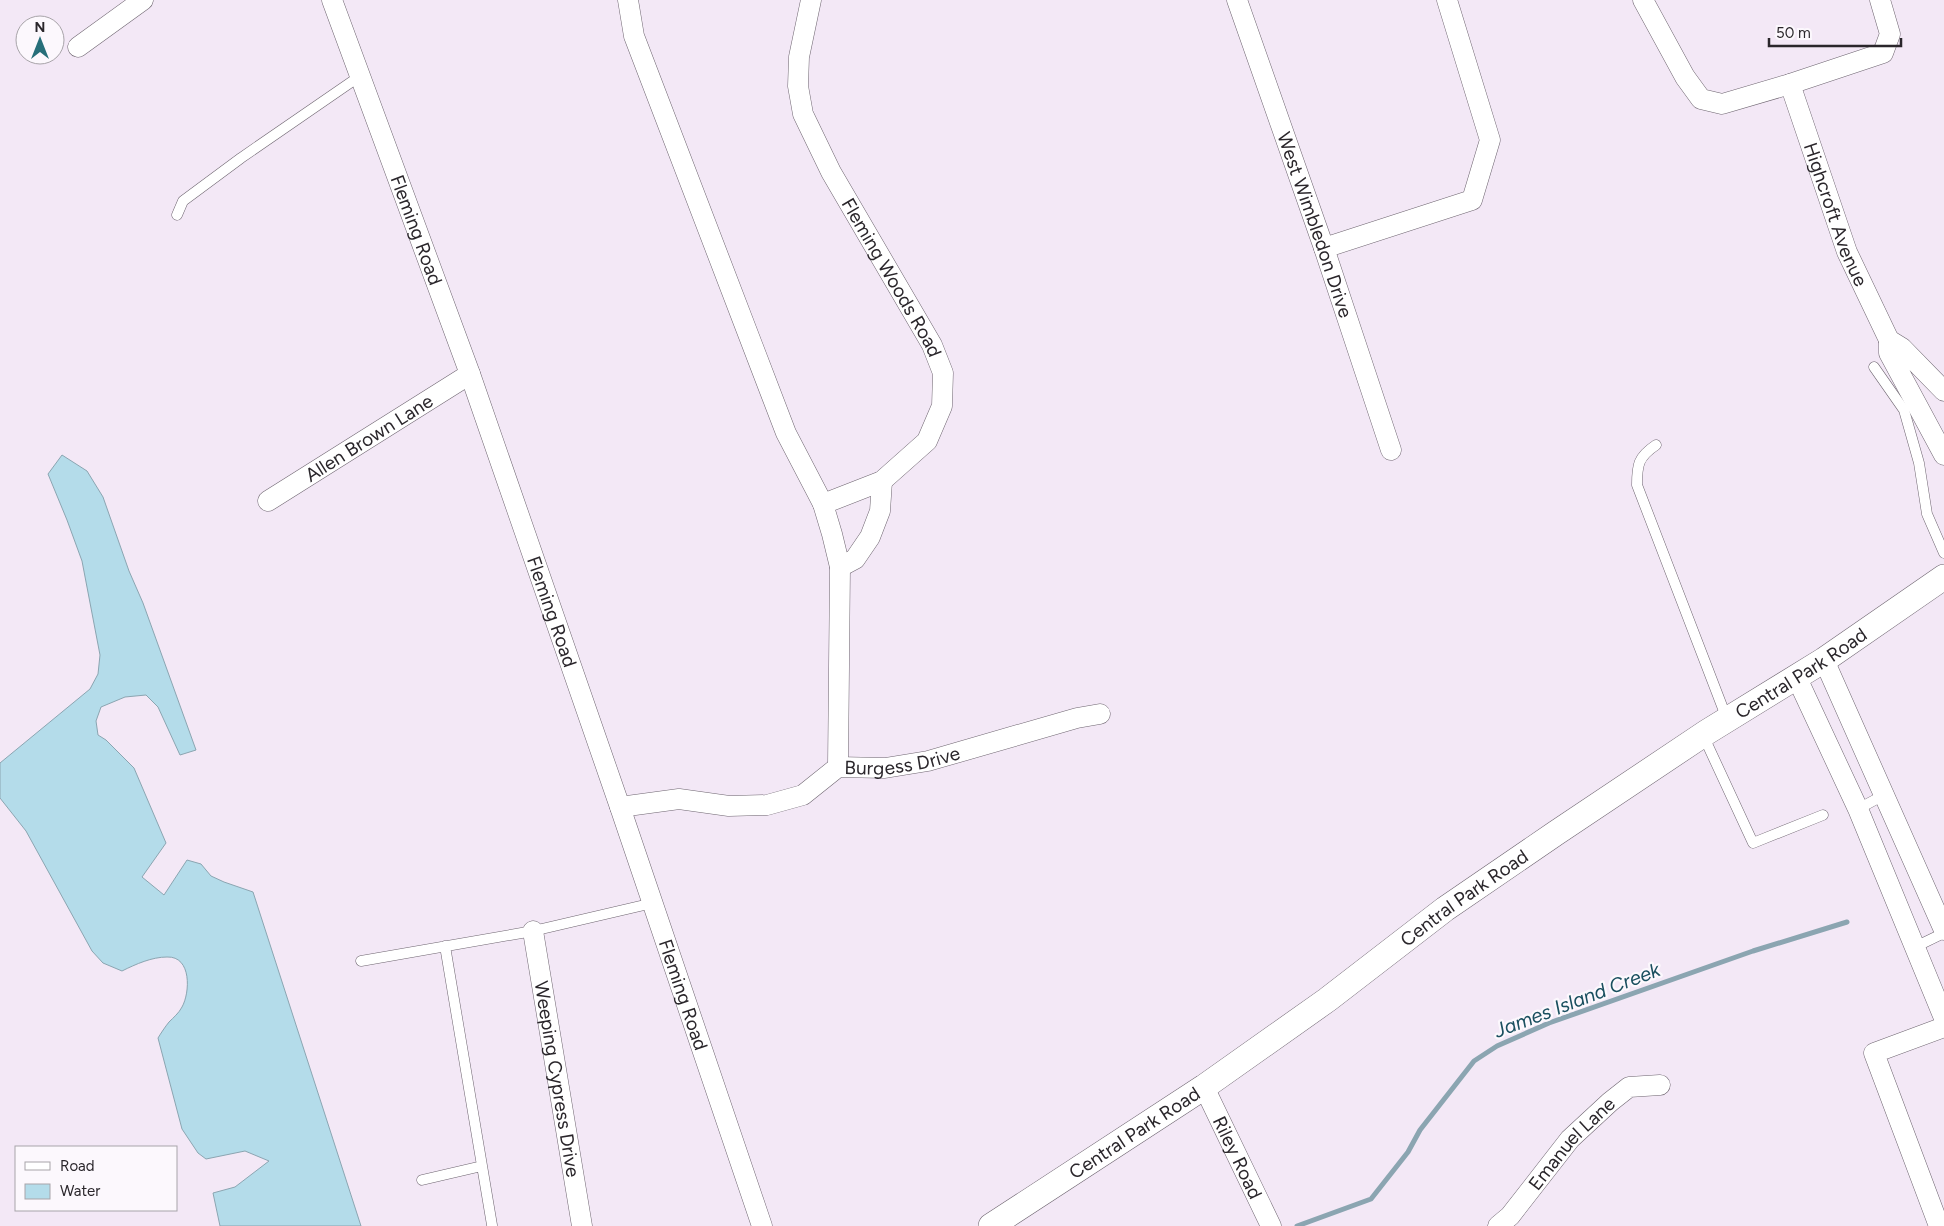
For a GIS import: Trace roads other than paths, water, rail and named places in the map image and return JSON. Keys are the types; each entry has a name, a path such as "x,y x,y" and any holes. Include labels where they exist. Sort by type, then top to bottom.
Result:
{"street":[{"path":"78,47 143,0"},
{"name":"Fleming Road","path":"332,0 470,374 653,903 762,1226"},
{"path":"628,0 634,36 786,433 823,504 840,567 838,767"},
{"name":"Fleming Woods Road","path":"810,0 799,57 798,86 803,114 831,172 932,345 944,373 942,406 927,441 882,482 823,504"},
{"name":"West Wimbledon Drive","path":"1237,0 1324,248 1391,450"},
{"path":"1324,248 1472,200 1490,140 1447,0"},
{"path":"1644,0 1685,77 1701,99 1722,104 1883,53 1890,34 1880,0"},
{"name":"Highcroft Avenue","path":"1790,84 1847,252 1889,340 1889,353 1944,455"},
{"name":"Highcroft Avenue","path":"1889,340 1902,348 1944,391"},
{"name":"Allen Brown Lane","path":"268,501 470,374"},
{"path":"840,567 855,559 870,536 880,511 882,482"},
{"name":"Central Park Road","path":"991,1226 1204,1087 1327,1000 1445,909 1703,735 1824,660 1944,577"},
{"path":"1824,660 1944,932"},
{"path":"1796,676 1858,809 1944,1018"},
{"name":"Burgess Drive","path":"620,807 679,799 729,806 767,805 803,795 838,767 885,768 928,761 1077,718 1100,714"},
{"name":"Weeping Cypress Drive","path":"533,931 582,1226"},
{"path":"1939,1226 1874,1053 1944,1027"},
{"name":"Emanuel Lane","path":"1498,1226 1510,1216 1570,1139 1610,1102 1629,1087 1660,1085"},
{"name":"Riley Road","path":"1204,1087 1271,1226"}],"lane":[{"path":"177,215 182,201 248,152 360,76"},
{"path":"1874,367 1904,410 1919,463 1926,514 1944,553"},
{"path":"1656,445 1644,453 1637,467 1638,485 1728,720"},
{"path":"1703,735 1753,843 1823,815"},
{"path":"1858,809 1884,795"},
{"path":"361,961 533,931 653,903"},
{"path":"1915,947 1944,932"},
{"path":"445,946 492,1225"},
{"path":"422,1180 482,1166"}],"water":[{"path":"62,455 87,471 103,497 196,750 180,755 158,707 146,695 125,697 101,707 96,721 98,735 106,740 134,768 166,843 142,877 164,895 187,860 201,864 211,876 253,892 361,1226 220,1226 213,1193 235,1187 269,1161 245,1151 206,1159 198,1153 182,1129 158,1038 185,1001 187,976 185,969 181,962 175,958 167,957 138,963 122,971 103,963 92,951 26,831 0,798 0,763 90,689 98,674 100,655 82,561 48,474"}],"waterway":[{"name":"James Island Creek","path":"1297,1226 1371,1199 1408,1152 1420,1130 1474,1061 1497,1046 1549,1023 1753,951 1847,922"}]}
